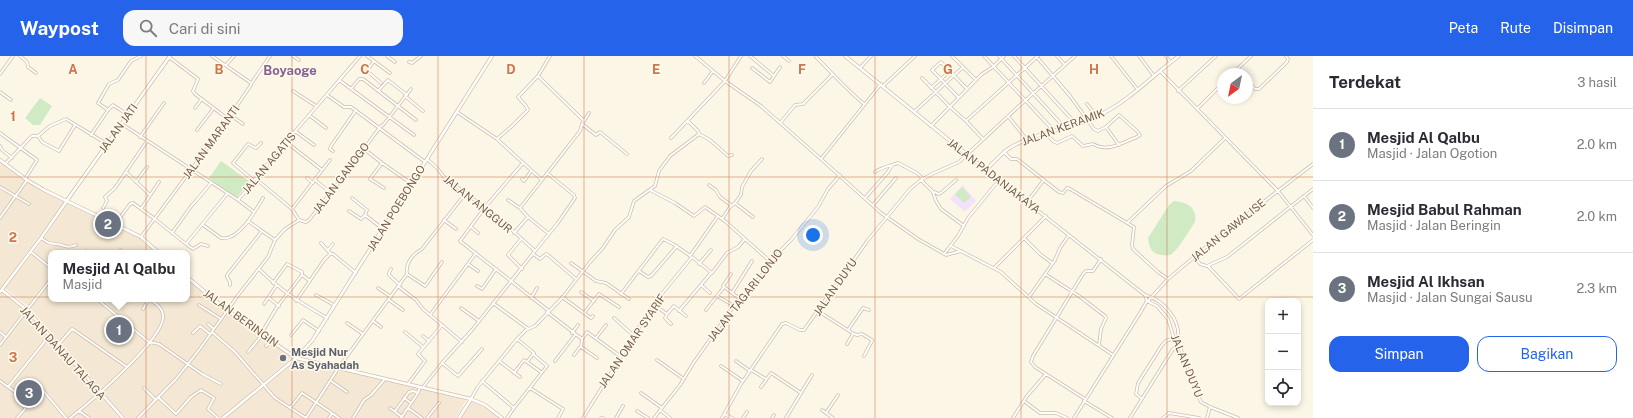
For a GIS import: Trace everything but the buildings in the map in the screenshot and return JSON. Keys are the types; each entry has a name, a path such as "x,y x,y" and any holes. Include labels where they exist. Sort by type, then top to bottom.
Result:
{"street":[{"path":"0,73 13,56"},
{"path":"20,56 27,62 28,67 36,73"},
{"path":"108,110 98,104 99,101 111,83 118,80 131,60 141,56"},
{"path":"169,56 198,79 192,92 228,119"},
{"name":"JALAN JATI","path":"1,291 31,252 169,56"},
{"path":"212,56 251,84"},
{"path":"226,65 234,56"},
{"name":"JALAN MARANTI","path":"141,237 192,170 270,56"},
{"path":"293,56 299,60"},
{"name":"JALAN AGATIS","path":"122,124 238,200 316,106 360,56"},
{"path":"367,56 374,62 376,61 390,73"},
{"path":"387,56 395,62"},
{"path":"409,62 412,63 421,56"},
{"name":"JALAN POEBONGO","path":"225,417 296,358 310,344 492,56"},
{"path":"497,139 512,127 527,111 526,106 518,97 538,76 550,56"},
{"path":"695,56 713,72 754,100 781,122 873,206 886,216 920,240 944,254 948,255 961,251"},
{"path":"671,138 725,81 741,56"},
{"path":"750,56 774,76"},
{"path":"783,56 789,61"},
{"name":"JALAN PADANJAKAYA","path":"845,56 967,156 1046,216 1145,295"},
{"path":"860,68 871,56"},
{"path":"821,159 864,104 882,85 915,56"},
{"path":"952,56 962,68 976,80"},
{"path":"984,56 1053,130"},
{"path":"999,56 1065,128"},
{"path":"931,126 945,110 950,108 958,97 1004,56"},
{"path":"1014,56 1076,124"},
{"path":"966,121 1037,56 1094,129 1098,131 1106,127 1120,115 1139,133 1137,137 1112,148 1099,147 1093,144 1084,146 1072,136 1057,143 1053,141 1046,133"},
{"path":"1057,56 1065,65"},
{"path":"1111,56 1138,90"},
{"path":"1139,56 1154,76"},
{"path":"1166,56 1170,62"},
{"name":"JALAN KERAMIK","path":"986,170 1004,152 1028,140 1053,130 1065,128 1096,117 1138,90 1179,56"},
{"path":"1178,91 1216,56"},
{"path":"1238,68 1252,56"},
{"path":"1253,86 1259,89 1287,62 1288,59 1286,56"},
{"name":"JALAN DUYU","path":"722,418 730,401 783,323 787,323 800,330 803,330 886,216 910,189 922,180 941,170 955,165 967,156 1025,100 1073,57"},
{"path":"816,58 864,104"},
{"path":"374,62 367,71 382,83"},
{"path":"958,97 932,70 940,62 967,89"},
{"path":"752,68 770,82 780,67"},
{"path":"914,112 962,68"},
{"path":"931,88 950,71"},
{"path":"1160,71 1292,206 1313,235"},
{"path":"704,83 713,72"},
{"path":"781,122 793,107 803,104 833,74"},
{"path":"538,76 584,121"},
{"path":"351,89 360,78 416,120"},
{"path":"922,78 950,108 984,139"},
{"path":"339,80 414,134"},
{"path":"378,91 388,80 423,111"},
{"name":"JALAN GANOGO","path":"299,220 308,221 411,89"},
{"path":"1196,109 1217,89"},
{"path":"293,91 316,106"},
{"path":"0,92 11,100"},
{"name":"JALAN ANGGUR","path":"327,95 343,107 350,106 437,168 444,177 485,209 498,217 535,251"},
{"path":"195,108 201,100"},
{"path":"140,136 164,103"},
{"path":"1087,104 1096,117"},
{"path":"90,135 113,105 128,115"},
{"path":"197,130 213,109"},
{"path":"333,151 330,149 331,146 356,110"},
{"path":"457,112 497,139 542,180"},
{"path":"520,208 580,130 589,113"},
{"path":"309,115 326,128"},
{"path":"230,116 243,124"},
{"path":"1008,116 1028,140"},
{"path":"5,164 32,136 38,136 50,126 66,119 107,144"},
{"path":"688,121 699,134 710,140 728,156 732,155"},
{"path":"582,124 596,135 600,132 627,154"},
{"path":"38,136 43,142 59,151 75,125"},
{"path":"1106,127 1119,144"},
{"path":"295,131 314,145"},
{"path":"0,133 38,161 0,218"},
{"path":"459,418 482,381 517,339 527,328 535,326 562,297 602,249 615,230 629,217 634,202 656,185 659,171 670,156 699,134"},
{"path":"1127,223 1166,186 1191,171 1225,138"},
{"path":"103,208 107,201 105,197 118,184 147,141"},
{"path":"286,142 322,170"},
{"path":"138,418 176,379 188,364 220,319 228,311 268,257 275,240 285,229 299,220 292,210 233,163 248,144 256,148 260,143"},
{"path":"0,146 2,150 12,158"},
{"path":"364,149 382,164 412,184"},
{"path":"1004,152 1012,159 1017,160 1043,181 1061,192 1067,188 1070,189 1134,227 1133,249 1168,279"},
{"path":"722,219 731,205 735,203 742,194 742,187 750,173 762,159"},
{"path":"0,160 26,180 44,190 116,223 141,237 156,250"},
{"path":"292,210 330,160"},
{"path":"523,163 460,241 582,340"},
{"path":"875,172 886,166 900,163 917,173 922,180 938,194 956,180"},
{"path":"382,164 370,180 384,188"},
{"name":"JALAN GAWALISE","path":"1074,418 1151,296 1168,279 1218,236 1313,164"},
{"path":"865,198 888,172 892,165"},
{"path":"136,182 147,167"},
{"path":"522,179 524,180 532,171"},
{"path":"126,172 150,195"},
{"path":"390,408 401,417 442,362 462,342 493,302 522,269 558,222 575,196 547,173"},
{"name":"JALAN TAGARI LONJO","path":"654,418 684,379 734,306 750,291 778,251 791,240 818,207 828,189 840,175"},
{"path":"307,178 313,183"},
{"path":"873,206 896,178"},
{"path":"315,180 331,193"},
{"path":"944,254 951,246 968,218 999,180"},
{"path":"1027,202 1043,181"},
{"path":"141,209 159,182"},
{"path":"172,233 210,183"},
{"path":"709,185 715,189 720,197 731,205"},
{"path":"0,188 29,204"},
{"path":"1208,266 1227,257 1313,189"},
{"path":"650,190 675,203 694,216 705,207 722,219 771,262"},
{"path":"934,192 936,201 941,208 964,226"},
{"path":"186,244 227,194"},
{"path":"208,324 212,331 235,352 274,396 306,418 339,367 407,274 406,265 417,251 422,248 465,194"},
{"path":"1304,196 1313,207"},
{"path":"203,225 221,238 224,239 233,235 248,221 263,198"},
{"path":"350,210 362,219 367,210 352,198"},
{"path":"238,200 254,212"},
{"path":"508,200 520,208 528,217 549,234"},
{"path":"116,223 131,203 155,218 193,249 200,244 208,246"},
{"path":"735,203 753,217"},
{"path":"365,215 383,230"},
{"name":"JALAN OMAR SYARIF","path":"583,418 633,335 691,256 718,216"},
{"path":"994,268 1046,216"},
{"path":"514,233 528,217"},
{"path":"444,220 456,229"},
{"path":"248,221 275,240"},
{"path":"471,227 478,233"},
{"path":"230,285 227,274 262,231"},
{"path":"1028,297 1070,235"},
{"path":"41,238 51,244 69,248 76,245"},
{"path":"1024,238 1040,254 1052,263"},
{"path":"521,239 508,256 522,269"},
{"path":"621,294 663,239 666,239 691,256 710,273"},
{"path":"679,311 728,252 738,247 745,239"},
{"path":"1195,257 1201,264 1208,266 1239,299 1313,240"},
{"path":"320,243 331,254 356,273"},
{"path":"328,250 333,244"},
{"path":"639,271 646,276 650,276 677,246"},
{"path":"951,246 1004,274 1028,297 1113,355"},
{"path":"699,264 710,250"},
{"path":"31,252 48,266"},
{"path":"430,315 476,253"},
{"path":"296,301 324,260 331,254"},
{"path":"533,254 540,259 546,254 548,255 576,279"},
{"path":"1101,259 1093,271 1084,272 1032,361 1034,366 1112,418"},
{"path":"732,293 752,261"},
{"path":"407,274 425,286 442,262"},
{"path":"571,263 596,281 606,283 629,299"},
{"path":"273,283 286,264 302,272 302,275 310,281"},
{"path":"468,264 478,271"},
{"path":"259,269 276,286 296,301 327,318"},
{"path":"391,269 389,275 399,286 462,342"},
{"path":"477,286 482,289 496,270"},
{"path":"706,310 724,287 723,284 731,274"},
{"path":"1045,274 1105,316 1101,329 1099,345"},
{"path":"248,352 302,275"},
{"name":"JALAN BERINGIN","path":"190,279 228,311 296,358"},
{"path":"0,345 48,283"},
{"path":"701,285 710,293"},
{"path":"264,304 276,286"},
{"path":"724,287 740,299"},
{"path":"378,288 391,297"},
{"path":"531,298 537,288"},
{"name":"JALAN DANAU TALAGA","path":"1,291 27,310 123,418"},
{"path":"581,292 594,302"},
{"path":"584,313 600,294 619,307"},
{"path":"316,295 335,306"},
{"path":"1145,295 1151,296 1166,307 1172,315 1179,336 1177,342"},
{"path":"1145,295 1148,301"},
{"path":"717,296 734,306"},
{"path":"562,297 590,318 593,316"},
{"path":"268,298 279,306"},
{"path":"389,300 403,310"},
{"name":"JALAN DUYU","path":"1148,301 1157,306 1166,315 1171,324 1174,338 1180,347 1199,399 1210,407 1238,418"},
{"path":"101,302 150,342 159,344 205,376 221,384"},
{"path":"143,309 147,302"},
{"path":"70,418 100,393 150,342 164,317 161,309 153,302"},
{"path":"493,302 527,328"},
{"path":"654,305 667,314"},
{"path":"199,306 220,319"},
{"path":"671,324 665,318 673,306 686,316"},
{"path":"462,308 479,321"},
{"path":"848,330 863,308 869,310"},
{"path":"818,311 853,334 862,334 872,340 864,356"},
{"path":"614,318 633,335"},
{"path":"291,334 303,320 319,330"},
{"path":"373,321 382,327"},
{"path":"347,323 363,334"},
{"path":"408,384 425,361 418,354 442,325"},
{"path":"555,361 578,325"},
{"path":"596,338 606,325"},
{"path":"193,333 200,326 212,331"},
{"path":"58,345 72,329 127,367"},
{"path":"0,332 6,337"},
{"path":"405,332 424,347"},
{"path":"574,355 581,346 582,340 587,332 620,356"},
{"path":"846,344 853,334"},
{"path":"8,387 50,335"},
{"path":"423,336 428,341"},
{"path":"1142,398 1136,394 1138,384 1162,345 1166,341 1174,338"},
{"path":"508,418 514,408 547,366 517,339"},
{"path":"266,346 271,341"},
{"path":"581,346 597,358"},
{"path":"1130,418 1173,349 1180,347"},
{"path":"442,362 458,376 482,349"},
{"path":"527,362 533,354"},
{"path":"296,358 471,398 485,405 502,418"},
{"path":"514,373 524,360 542,372"},
{"path":"658,360 684,379"},
{"path":"499,361 520,377"},
{"path":"736,361 766,379"},
{"path":"721,366 743,381"},
{"path":"761,387 770,373 773,373 801,393"},
{"path":"1013,418 1024,401 1046,374"},
{"path":"786,418 812,375"},
{"path":"354,418 364,400 371,395 385,378"},
{"path":"0,381 23,399 27,404 23,412 17,418"},
{"path":"331,381 347,392"},
{"path":"482,381 514,408"},
{"path":"40,387 66,418"},
{"path":"144,388 155,399"},
{"path":"530,388 563,409 558,418"},
{"path":"158,397 177,414 190,398 201,390 214,398 208,409 218,418"},
{"path":"394,411 404,398 412,391 418,393"},
{"path":"290,408 302,393 339,418"},
{"path":"641,393 662,408"},
{"path":"826,413 838,395"},
{"path":"404,398 411,403"},
{"path":"1024,401 1040,413 1056,413 1067,418"},
{"path":"427,418 439,403"},
{"path":"616,418 623,406"},
{"path":"1207,418 1210,407"},
{"path":"408,408 422,418"},
{"path":"660,410 670,418"},
{"path":"822,410 833,418"},
{"path":"79,411 89,418"},
{"path":"637,411 648,418"},
{"path":"743,418 747,412"},
{"path":"1163,418 1169,413 1199,418"},
{"path":"329,418 332,414"},
{"path":"724,414 732,418"}],"shaded area":[{"path":"0,163 41,191 65,201 0,289"},
{"path":"963,185 976,201 965,212 950,199"},
{"path":"68,203 140,238 154,250 48,250 48,302 190,302 190,280 224,308 293,357 220,418 126,418 30,308 5,288 38,247"},
{"path":"2,292 29,313 120,418 0,418 0,295"},
{"path":"298,358 391,380 466,400 456,418 226,418"},
{"path":"472,400 483,405 501,418 461,418"}],"green space":[{"path":"40,98 52,106 40,125 33,125 25,118"},
{"path":"221,161 249,181 236,199 209,178"},
{"path":"962,187 971,197 964,203 955,194"},
{"path":"1174,201 1187,204 1193,209 1195,222 1173,253 1170,255 1157,254 1151,249 1148,238 1169,205"}],"place":[{"name":"Mesjid Babul Rahman","path":"108,224"},
{"name":"Mesjid Al Qalbu","path":"119,330"},
{"name":"Mesjid Nur As Syahadah","path":"283,358"},
{"name":"Mesjid Al Ikhsan","path":"29,393"}],"district":[{"name":"Boyaoge","path":"290,70"}]}
